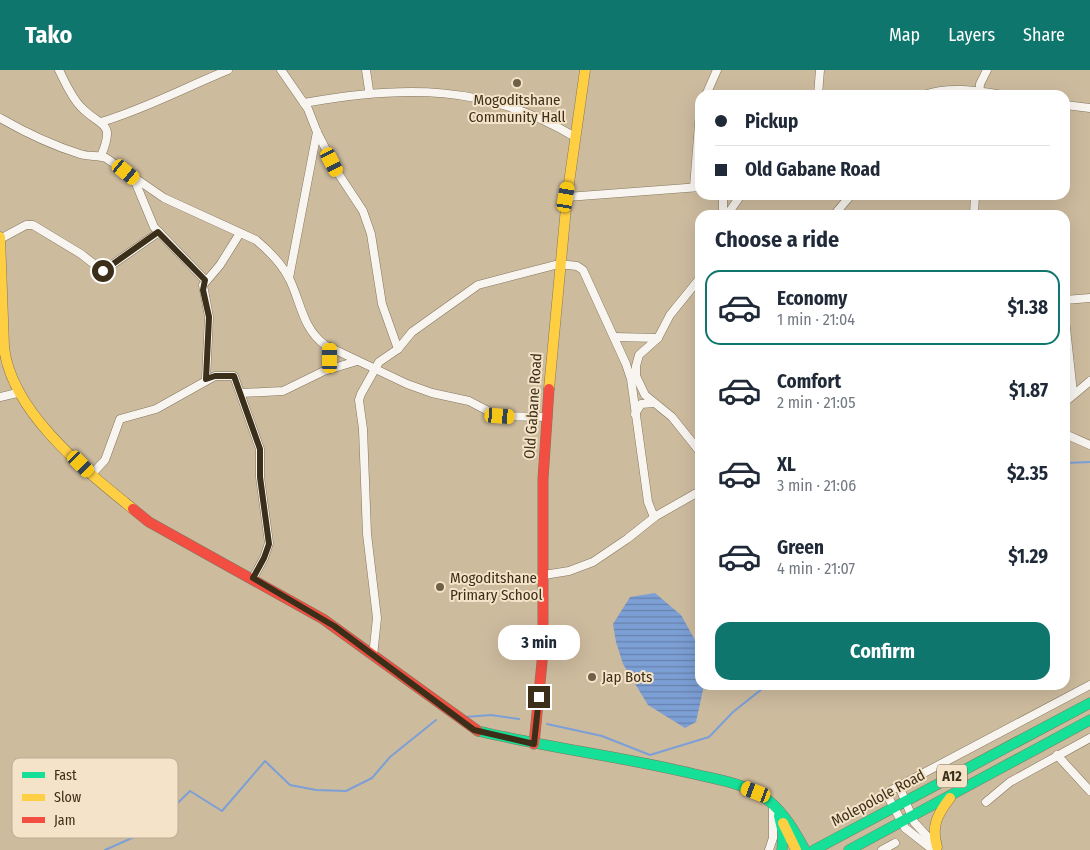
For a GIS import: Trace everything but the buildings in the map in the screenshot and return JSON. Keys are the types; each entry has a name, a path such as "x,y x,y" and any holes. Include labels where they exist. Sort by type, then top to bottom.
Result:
{"street":[{"path":"59,70 82,108 101,122 109,135 101,156"},
{"path":"101,122 134,112 164,96 228,70"},
{"path":"281,70 304,103 316,132 338,173 356,198 367,221 382,304 398,348"},
{"path":"366,70 369,90"},
{"name":"Old Gabane Road","path":"534,744 543,652 543,479 559,264 566,197 584,70"},
{"path":"818,90 820,70"},
{"path":"980,90 987,70"},
{"path":"708,90 714,72"},
{"path":"304,103 377,92 447,94 485,99 539,117 575,137"},
{"path":"1070,105 1090,108"},
{"path":"0,118 34,138 59,148 90,157 101,156 134,179 180,206 240,233 267,249 289,278 311,331 318,339 330,347 407,384 432,393 469,401 500,416 548,417"},
{"path":"289,278 316,132"},
{"path":"134,179 150,221 158,232 205,280"},
{"path":"566,197 695,187"},
{"path":"838,210 847,200"},
{"path":"158,232 103,271 81,254 33,225 26,225 0,238 2,328 6,362 17,393 27,408 92,474 149,522 253,578 334,626 474,730 534,744 655,765 734,784 756,792 789,822 805,850"},
{"path":"206,379 209,317 203,290 205,280 220,265 240,233"},
{"path":"373,656 377,618 367,534 363,429 359,400 379,362 398,348 412,332 478,285 559,264 577,266 583,270 640,388 672,418 695,446"},
{"path":"654,517 648,502 635,414 634,377 639,355 658,338 670,315 695,284"},
{"path":"1070,300 1090,298"},
{"path":"614,337 658,338"},
{"path":"330,347 330,368"},
{"path":"242,393 283,392 330,368 357,361"},
{"path":"1070,361 1074,394"},
{"path":"92,474 105,460 120,419 156,409 206,379 215,376 234,376 242,393 260,449 260,477 269,544 253,578"},
{"path":"1070,398 1090,381"},
{"path":"0,397 17,393"},
{"path":"635,414 641,404 654,403"},
{"path":"1070,436 1090,446"},
{"path":"544,575 569,570 593,562 627,539 654,517 695,494"},
{"path":"936,849 915,838 900,822 886,793 1090,685"},
{"name":"Molepolole Road","path":"814,850 1090,702"},
{"name":"Molepolole Road","path":"849,850 1087,724"},
{"path":"986,802 1010,782 1090,738"},
{"path":"1057,756 1090,791"},
{"path":"899,786 918,828 936,849"},
{"path":"936,849 933,824 952,795"},
{"path":"769,850 773,838 776,810"},
{"path":"776,810 783,833 782,850"},
{"path":"776,810 796,850"},
{"path":"882,850 896,843"}],"water":[{"path":"655,593 681,615 695,640 695,690 703,690 696,722 685,728 648,705 623,664 613,624 630,597"}],"waterway":[{"path":"1070,463 1090,462"},
{"path":"547,724 602,736 650,755 709,737 733,712 761,690"},
{"path":"465,717 491,715 519,719"},
{"path":"178,803 190,791 222,811 265,761 290,785 316,790 346,791 372,778 390,757 436,720"},
{"path":"105,850 132,838"}],"traffic: fast":[{"path":"814,850 1090,703"},
{"path":"849,850 1090,720"},
{"path":"478,731 667,768 752,790 775,806 805,850"},
{"path":"779,816 783,833 782,850"}],"traffic: slow":[{"path":"549,389 567,197 585,70"},
{"path":"0,237 4,347 10,371 20,394 35,417 53,438 73,458 133,509"},
{"path":"937,847 935,840 936,821 950,798"},
{"path":"783,823 796,850"}],"traffic: jam":[{"path":"534,744 543,652 543,479 549,389"},
{"path":"133,509 149,522 323,619 478,731"}],"place":[{"name":"Mogoditshane Community Hall","path":"517,83"},
{"name":"Mogoditshane Primary School","path":"440,587"},
{"name":"Jap Bots","path":"592,677"}],"route":[{"path":"103,271 158,232 205,280 203,290 209,312 206,379 215,376 234,376 238,381 259,441 261,458 260,477 269,544 253,578 334,626 474,730 488,735 534,744 539,697"}]}
